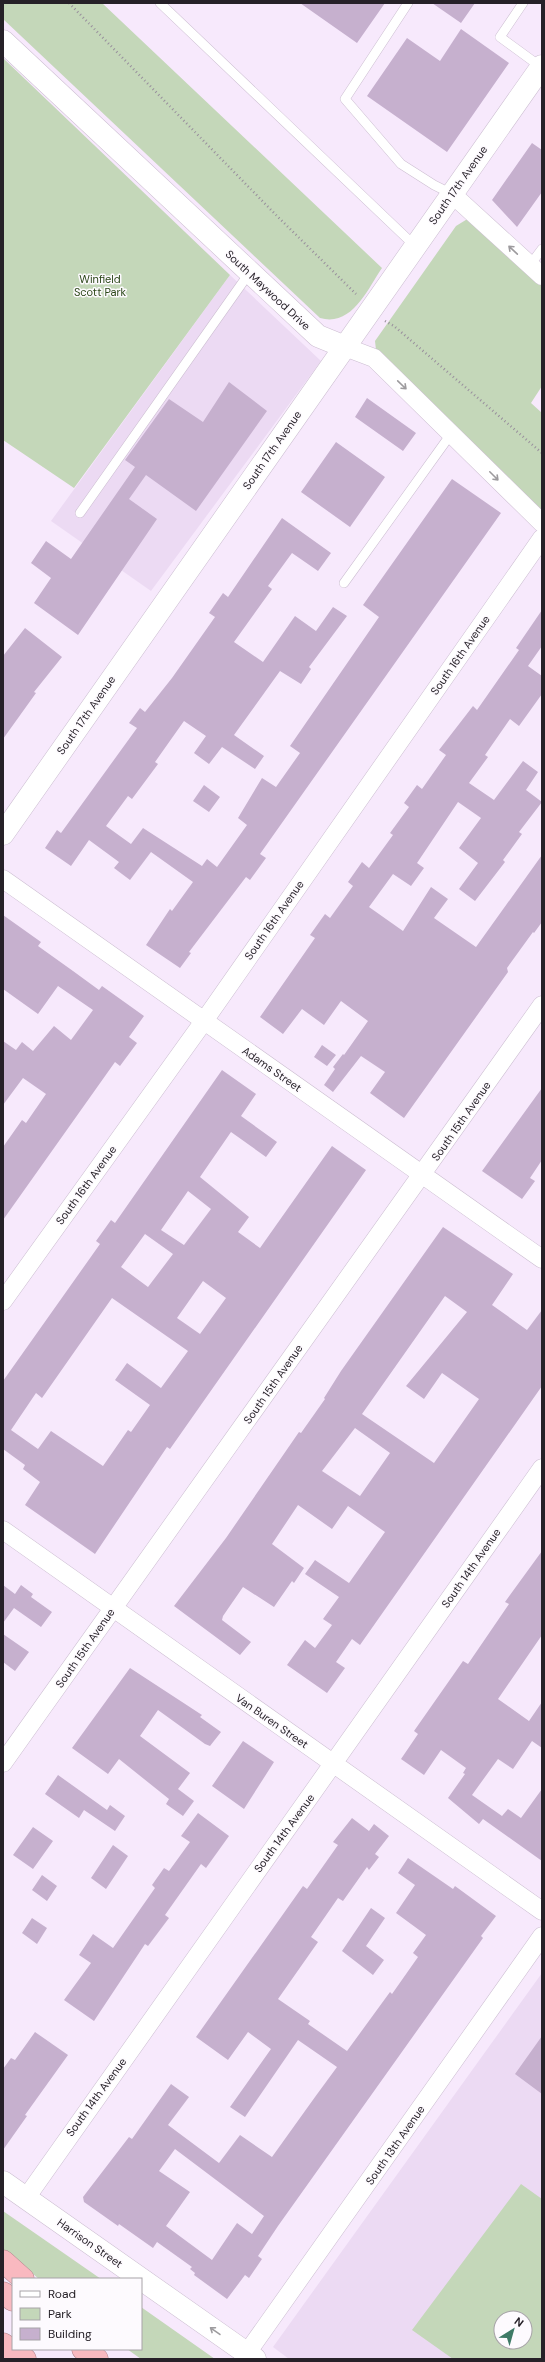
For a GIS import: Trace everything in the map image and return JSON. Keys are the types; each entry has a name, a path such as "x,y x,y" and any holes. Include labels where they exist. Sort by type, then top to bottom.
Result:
{"highway":[{"path":"3,2261 22,2278"},
{"path":"3,2293 12,2299"},
{"path":"3,2344 25,2359"}],"street":[{"name":"South Maywood Drive","path":"3,42 318,336 374,358 542,523"},
{"name":"South 17th Avenue","path":"3,834 542,66"},
{"path":"452,194 536,271"},
{"name":"South 16th Avenue","path":"3,1301 204,1021 542,538"},
{"name":"Adams Street","path":"3,880 542,1259"},
{"name":"South 15th Avenue","path":"3,1764 542,1005"},
{"name":"South 14th Avenue","path":"26,2198 542,1468"},
{"name":"Van Buren Street","path":"3,1530 542,1911"},
{"name":"South 13th Avenue","path":"251,2356 542,1936"},
{"name":"Harrison Street","path":"3,2182 140,2278"},
{"name":"Harrison Street","path":"142,2279 251,2356"}],"lane":[{"path":"160,3 415,246"},
{"path":"408,3 345,99 401,164 434,185 452,194"},
{"path":"524,3 500,37 542,66"},
{"path":"536,271 542,248"},
{"path":"80,513 250,272"},
{"path":"344,583 451,434"}],"path":[{"path":"69,3 276,216 356,294"},
{"path":"388,323 394,326 542,453"}],"shaded area":[{"path":"230,275 321,361 151,591 51,521"},
{"path":"542,1973 542,2359 289,2359 273,2347"}],"green space":[{"path":"3,3 102,3 382,268 357,305 350,312 341,317 331,319 320,318 3,19"},
{"name":"Winfield Scott Park","path":"3,58 230,275 74,488 3,440"},
{"path":"469,218 542,286 542,386 531,403 542,413 542,511 376,350 375,341 456,226"},
{"path":"521,2184 542,2199 542,2359 453,2359 412,2330"},
{"path":"3,2211 100,2278 38,2278 3,2249"},
{"path":"142,2308 215,2359 141,2359 128,2350 142,2350"}],"building":[{"path":"300,3 385,3 357,43"},
{"path":"432,3 475,3 461,23"},
{"path":"461,29 509,63 447,152 367,96 407,38 440,61"},
{"path":"532,143 542,150 542,192 517,227 492,200"},
{"path":"229,382 267,411 196,511 146,475 129,499 157,519 78,635 34,603 51,578 31,563 46,541 71,559 135,467 125,460 169,399 203,422"},
{"path":"367,398 416,433 403,451 355,417"},
{"path":"336,442 385,477 350,527 301,492"},
{"path":"452,479 501,513 260,854 266,858 250,880 246,877 189,952 191,953 180,968 146,945 170,909 172,911 193,882 151,852 130,880 114,868 119,862 89,840 71,866 45,848 57,830 61,833 137,728 129,723 140,708 145,712 172,678 215,617 209,613 223,593 228,597 282,518 331,553 318,571 292,553 268,586 272,589 234,642 263,662 295,616 316,631 333,607 347,616 309,667 311,669 301,684 280,671 234,735 264,756 255,769 222,747 209,764 194,753 206,736 184,721 155,762 158,764 132,799 128,796 106,826 131,844 143,828 202,866 207,859 217,867 247,825 238,818 262,778 276,787 300,753 290,746 379,617 363,605"},
{"path":"542,610 542,646 528,666 542,676 542,694 519,726 510,719 485,755 488,757 469,783 494,800 523,761 538,772 526,790 542,802 519,832 522,834 503,860 505,862 475,901 459,889 478,863 459,848 481,818 458,802 417,863 424,868 411,886 393,874 369,907 403,931 431,887 448,899 434,918 476,947 542,855 542,922 507,968 508,972 404,1118 370,1093 385,1072 361,1056 333,1092 324,1085 335,1069 333,1067 343,1054 344,1055 368,1021 341,1001 324,1025 302,1009 283,1034 260,1017 315,938 310,935 325,914 330,918 353,886 348,882 362,862 369,868 393,835 390,833 409,807 404,803 417,785 422,789 446,755 439,750 473,706 477,710 519,650 516,648"},
{"path":"25,628 62,657 34,692 36,693 3,739 3,656"},
{"path":"204,785 220,797 209,812 193,801"},
{"path":"3,915 41,942 38,946 99,990 102,986 144,1016 129,1037 137,1043 120,1066 115,1062 3,1220 3,1147 22,1120 26,1123 46,1094 23,1078 3,1105 3,1041 16,1050 22,1042 33,1051 54,1026 71,1040 93,1010 58,986 38,1014 3,989"},
{"path":"322,1045 336,1055 327,1066 314,1057"},
{"path":"222,1070 256,1094 241,1116 277,1142 266,1157 231,1132 200,1177 249,1217 238,1232 260,1248 332,1146 366,1170 170,1449 167,1447 95,1554 25,1505 40,1482 23,1469 25,1465 3,1449 3,1381 100,1244 96,1241 111,1220 115,1223","holes":["188,1191 211,1209 184,1245 161,1230","145,1234 173,1254 148,1287 121,1267","203,1281 226,1298 200,1334 177,1318","112,1298 188,1351 161,1388 127,1363 115,1380 150,1405 131,1432 128,1430 103,1466 51,1431 38,1449 11,1430 36,1393 42,1398"]},
{"path":"542,1088 542,1160 530,1178 535,1181 522,1199 482,1171"},
{"path":"443,1227 513,1274 492,1305 527,1330 542,1310 542,1386 360,1645 352,1639 336,1662 345,1668 327,1693 287,1665 305,1640 315,1648 332,1625 323,1619 339,1597 305,1574 315,1560 349,1583 385,1532 348,1506 332,1529 298,1505 272,1544 304,1568 294,1583 292,1581 274,1607 243,1587 223,1616 222,1620 251,1642 240,1655 174,1606 226,1538 299,1432 301,1433 325,1399 324,1398 341,1371","holes":["445,1296 467,1312 406,1386 424,1399 442,1373 479,1399 434,1463 362,1414","355,1428 390,1453 360,1496 322,1471"]},
{"path":"542,1551 542,1635 498,1699 529,1721 542,1702 542,1748 532,1741 513,1769 498,1759 472,1795 502,1816 508,1809 521,1818 542,1789 542,1861 483,1819 479,1824 448,1798 465,1774 463,1773 466,1768 441,1750 424,1775 401,1759 418,1734 414,1731 463,1661 468,1664 509,1604 505,1602"},
{"path":"3,1585 15,1594 21,1585 33,1594 31,1597 52,1612 41,1627 14,1608 3,1623"},
{"path":"3,1634 29,1652 15,1671 3,1662"},
{"path":"130,1668 202,1715 200,1717 221,1732 210,1746 205,1744 158,1710 140,1736 190,1773 178,1789 194,1801 183,1816 166,1804 169,1799 119,1759 108,1774 72,1748"},
{"path":"243,1741 274,1762 244,1809 212,1786"},
{"path":"58,1775 107,1810 110,1805 125,1816 115,1831 84,1810 79,1818 45,1794"},
{"path":"198,1813 229,1836 206,1868 201,1864 165,1915 169,1918 148,1946 145,1944 94,2021 64,2000 91,1963 79,1955 93,1934 113,1948 155,1888 152,1885 164,1868 169,1871 190,1842 181,1836"},
{"path":"352,1818 369,1831 374,1824 389,1836 375,1854 379,1857 369,1870 367,1867 343,1901 338,1898 311,1937 318,1942 278,1999 310,2021 308,2024 347,2051 390,1992 392,1994 418,1957 413,1953 426,1935 396,1913 415,1885 398,1873 408,1858 453,1889 455,1886 496,1916 481,1936 483,1938 278,2226 258,2256 262,2259 249,2278 245,2275 227,2299 194,2275 195,2273 190,2269 192,2267 157,2242 153,2248 84,2202 83,2197 129,2137 132,2139 171,2084 189,2097 168,2125 219,2163 240,2135 272,2157 337,2067 298,2040 245,2117 230,2107 271,2049 248,2032 228,2060 196,2037 303,1886 307,1889 338,1845 333,1842","holes":["175,2149 264,2216 252,2234 237,2223 212,2260 166,2226 190,2192 159,2171"]},
{"path":"33,1827 53,1841 33,1869 13,1855"},
{"path":"113,1845 128,1856 106,1889 91,1878"},
{"path":"42,1875 57,1886 47,1901 32,1890"},
{"path":"371,1908 385,1918 366,1946 384,1960 373,1975 342,1951"},
{"path":"32,1918 47,1928 37,1944 22,1933"},
{"path":"35,2032 68,2055 25,2115 27,2116 3,2150 3,2069 11,2058 15,2060"},
{"path":"542,2036 542,2094 515,2074"}]}
